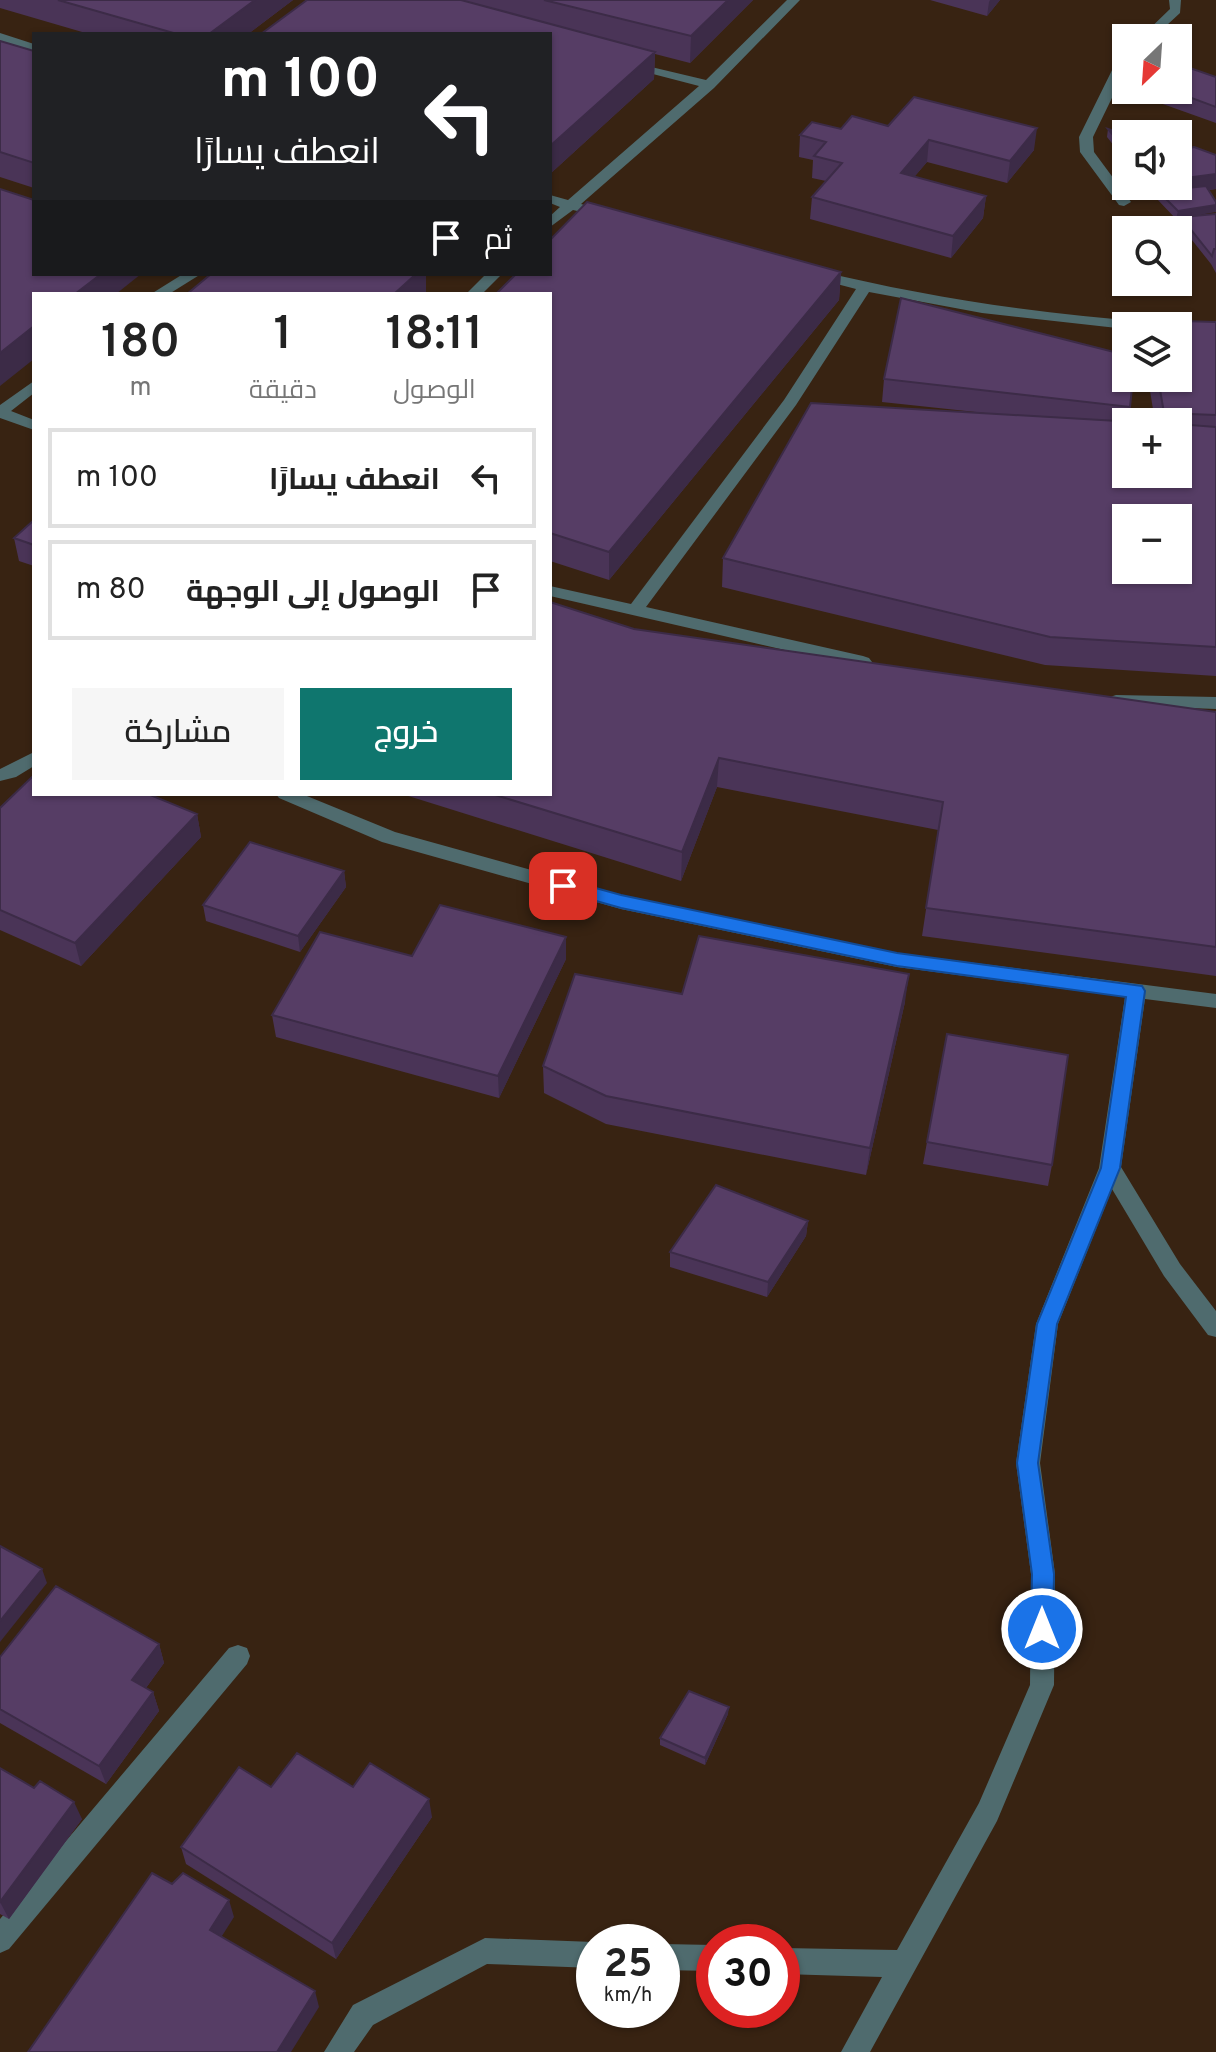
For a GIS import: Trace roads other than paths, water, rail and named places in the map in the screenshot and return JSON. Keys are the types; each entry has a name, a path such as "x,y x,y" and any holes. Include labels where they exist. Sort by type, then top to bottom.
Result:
{"street":[{"path":"552,221 709,85 794,0"},
{"path":"1161,24 1176,10 1175,0"},
{"path":"0,37 32,47"},
{"path":"622,62 709,85"},
{"path":"1112,84 1086,137 1087,152 1124,202"},
{"path":"552,200 629,222"},
{"path":"806,271 864,288 1055,319 1112,323"},
{"path":"162,292 190,276"},
{"path":"475,292 493,276"},
{"path":"635,610 798,404 864,288"},
{"path":"0,413 32,388"},
{"path":"0,413 32,424"},
{"path":"552,591 884,666"},
{"path":"1099,701 1216,703"},
{"path":"0,775 10,773 32,759"},
{"path":"290,796 389,837 621,902 897,960 1216,1001"},
{"path":"855,2052 988,1812 1042,1685 1043,1574 1028,1463 1030,1448 1047,1324 1110,1168 1136,991"},
{"path":"1110,1168 1172,1270 1216,1328"},
{"path":"0,1940 238,1656"},
{"path":"338,2052 363,2015 485,1951 576,1954"},
{"path":"800,1961 904,1964"}]}
